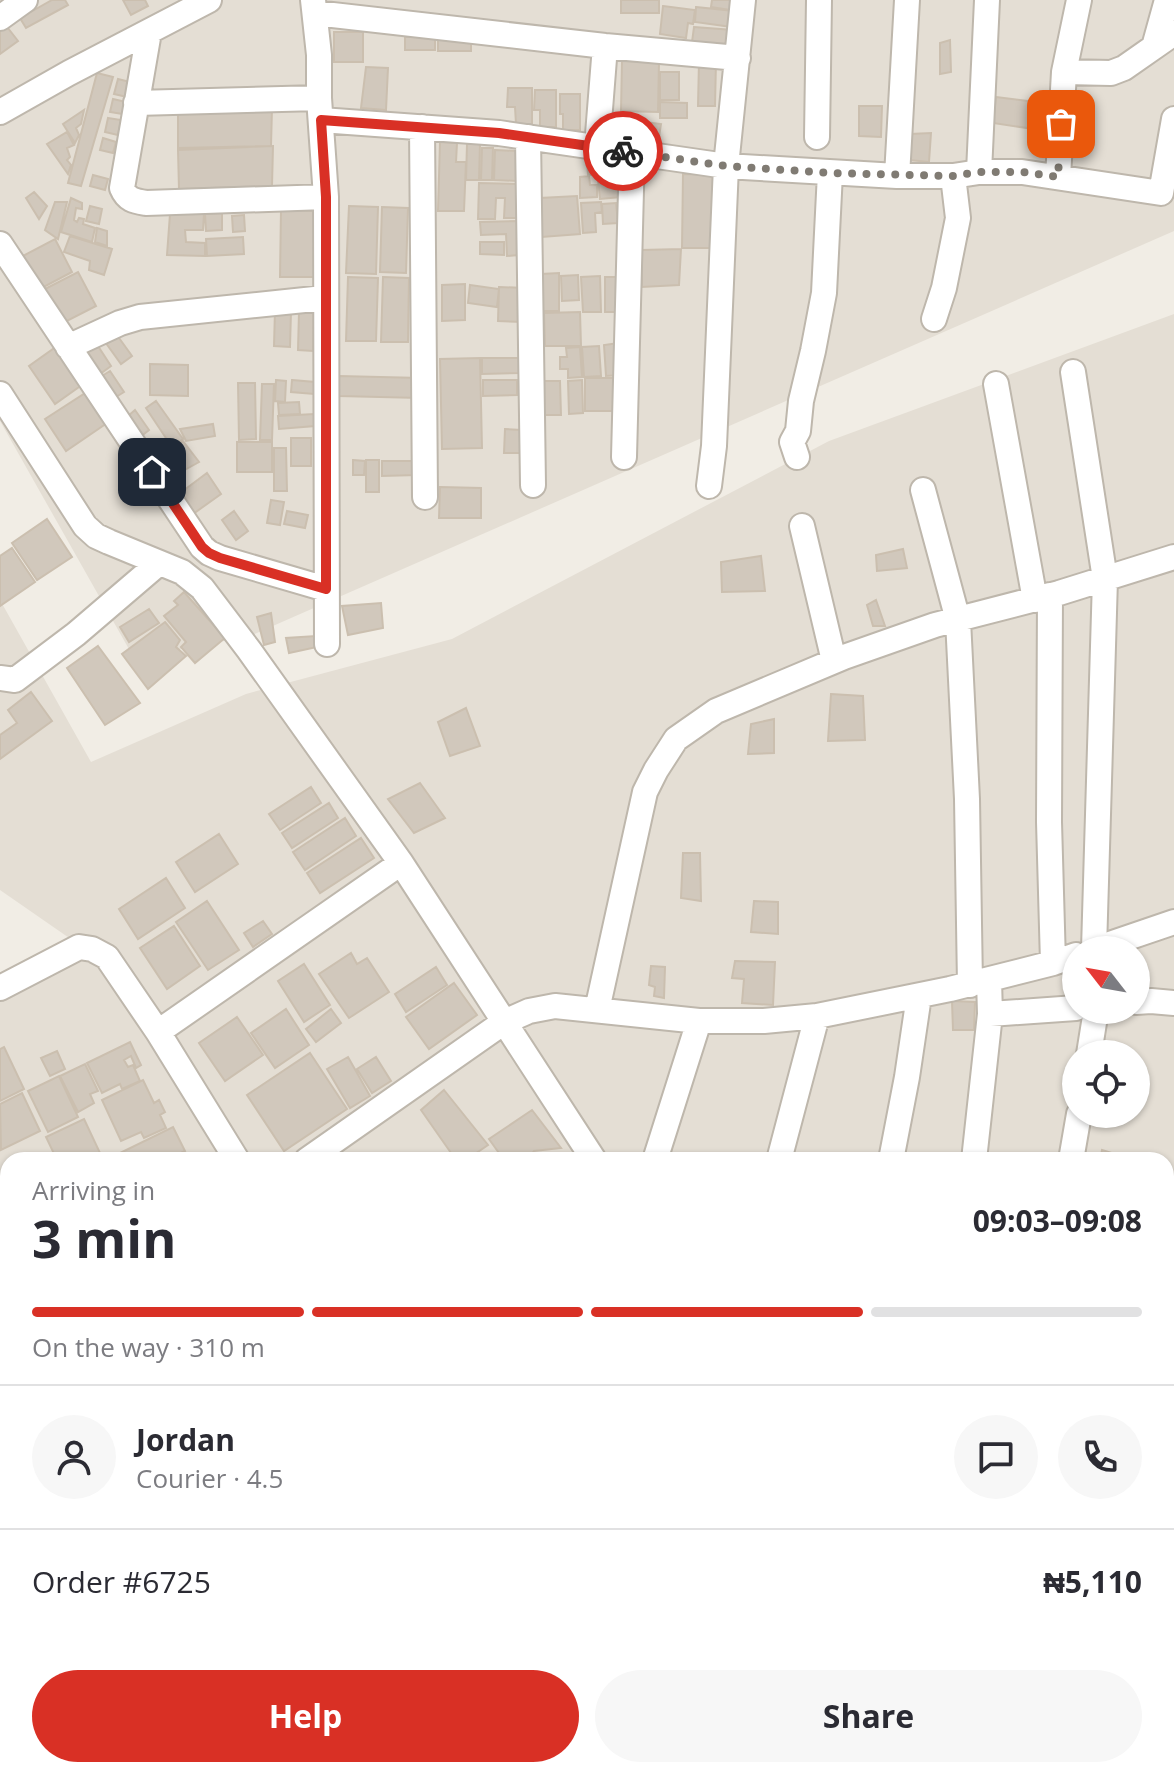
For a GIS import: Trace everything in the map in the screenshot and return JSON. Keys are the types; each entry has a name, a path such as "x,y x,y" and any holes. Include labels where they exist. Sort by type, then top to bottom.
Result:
{"street":[{"path":"0,18 25,0"},
{"path":"0,112 209,0"},
{"path":"709,486 714,446 726,166 743,0"},
{"path":"817,137 819,0"},
{"path":"897,176 907,0"},
{"path":"979,172 987,0"},
{"path":"1058,177 1064,72 1079,0"},
{"path":"1064,72 1111,73 1124,68 1164,40 1167,0"},
{"path":"327,644 326,197 314,6 605,46 738,58"},
{"path":"149,32 122,188 125,195 132,201 146,203 326,197"},
{"path":"597,147 605,46"},
{"path":"136,103 320,109 422,127 499,133 726,166 897,176 1022,172 1161,193 1174,119"},
{"path":"422,127 425,497"},
{"path":"528,137 533,485"},
{"path":"624,457 632,152"},
{"path":"797,457 792,442 798,431 801,401 824,293 830,173"},
{"path":"934,319 944,288 958,218 953,176"},
{"path":"0,244 202,547 220,558 326,589"},
{"path":"68,347 140,317 324,298"},
{"path":"1073,372 1105,579 1093,936"},
{"path":"996,384 1042,598 1053,963"},
{"path":"0,394 85,526 96,536 182,572 202,588 401,863 589,1152"},
{"path":"923,490 958,620 980,982 990,1014 975,1152"},
{"path":"802,526 834,661"},
{"path":"597,1010 645,792 676,739 716,711 834,661 935,625 1042,598 1174,557"},
{"path":"0,678 15,680 76,634 159,563"},
{"path":"158,1032 401,863"},
{"path":"1134,936 1174,922"},
{"path":"0,988 79,947 92,949 107,957 158,1032 232,1152"},
{"path":"318,1152 504,1022 529,1011 555,1006 699,1021 764,1021 817,1016 919,996 1062,960"},
{"path":"893,1152 919,996"},
{"path":"1150,1001 1174,1003"},
{"path":"990,1014 1062,1009"},
{"path":"781,1152 817,1016"},
{"path":"658,1152 699,1021"},
{"path":"1072,1152 1077,1128"}],"shaded area":[{"path":"0,0 1174,0 1174,231 250,636 134,658 0,421"},
{"path":"1174,314 1174,1152 0,1152 0,990 75,942 0,890 0,600 91,762 246,694 452,639 829,441"}],"building":[{"path":"52,0 65,0 68,5 26,28 20,18"},
{"path":"123,0 145,0 148,6 131,15"},
{"path":"621,0 659,0 659,13 621,13"},
{"path":"712,0 731,0 730,10 711,7"},
{"path":"663,6 695,10 693,24 688,23 686,38 660,34"},
{"path":"696,7 734,11 732,27 695,22"},
{"path":"4,23 18,41 0,54 0,26"},
{"path":"694,27 733,30 731,46 692,42"},
{"path":"334,32 363,32 363,62 334,62"},
{"path":"405,37 435,37 435,50 405,50"},
{"path":"438,38 471,38 471,51 438,51"},
{"path":"950,40 951,72 940,74 940,43"},
{"path":"622,61 659,62 658,112 621,111"},
{"path":"699,61 716,61 715,106 698,106"},
{"path":"366,67 388,68 386,110 361,108"},
{"path":"660,72 679,72 679,100 660,100"},
{"path":"97,73 113,77 81,186 68,183"},
{"path":"118,79 130,82 127,97 114,94"},
{"path":"508,88 532,88 532,124 516,124 515,107 507,107"},
{"path":"535,90 556,90 556,127 540,127 540,110 534,110"},
{"path":"560,94 580,94 580,130 563,130"},
{"path":"996,97 1035,102 1034,129 993,123"},
{"path":"113,99 126,102 123,114 110,112"},
{"path":"660,102 687,103 687,118 660,118"},
{"path":"859,106 882,106 881,137 859,136"},
{"path":"272,108 271,146 178,148 178,111"},
{"path":"84,110 81,124 76,128 79,135 75,143 63,124"},
{"path":"108,118 121,120 118,135 105,132"},
{"path":"630,120 661,124 658,143 627,139"},
{"path":"67,132 74,145 67,148 70,157 67,160 71,165 68,174 47,144"},
{"path":"931,133 929,162 909,160 910,134"},
{"path":"103,138 116,142 113,153 100,150"},
{"path":"440,142 457,143 456,162 466,162 464,211 438,211"},
{"path":"467,144 480,144 479,180 466,180"},
{"path":"273,146 272,186 179,189 178,150"},
{"path":"482,148 493,148 492,180 481,180"},
{"path":"495,150 518,151 517,181 494,180"},
{"path":"601,161 602,174 588,175 587,162"},
{"path":"683,174 722,175 721,248 682,248"},
{"path":"93,175 108,179 105,190 90,186"},
{"path":"589,176 590,185 597,185 597,197 580,198 580,177"},
{"path":"620,179 621,197 600,199 598,180"},
{"path":"479,183 520,184 519,218 504,218 505,198 496,198 495,219 478,219"},
{"path":"34,192 47,206 39,219 26,198"},
{"path":"577,196 580,234 542,237 540,198"},
{"path":"71,198 82,203 82,209 76,208 74,220 84,219 83,224 95,228 92,242 61,232"},
{"path":"55,202 67,202 58,239 45,230"},
{"path":"601,202 602,212 595,213 596,232 583,233 581,203"},
{"path":"616,203 618,223 603,224 602,204"},
{"path":"90,206 102,209 99,224 86,221"},
{"path":"349,206 378,207 376,274 346,273"},
{"path":"382,207 408,208 406,273 380,272"},
{"path":"281,210 319,211 317,277 280,277"},
{"path":"222,213 222,230 206,231 205,214"},
{"path":"170,214 204,214 203,230 185,230 186,242 205,243 205,256 167,255"},
{"path":"244,215 245,231 233,232 232,216"},
{"path":"517,221 518,255 507,256 506,234 481,235 480,222"},
{"path":"97,228 107,231 107,246 95,242"},
{"path":"70,236 112,249 104,275 89,270 90,261 64,252"},
{"path":"243,237 244,254 207,256 206,239"},
{"path":"55,239 72,272 40,289 23,256"},
{"path":"480,242 504,242 504,255 480,254"},
{"path":"681,249 679,285 642,287 642,250"},
{"path":"78,272 96,306 63,323 45,289"},
{"path":"559,273 559,311 541,311 541,274"},
{"path":"578,275 579,300 562,301 561,276"},
{"path":"600,276 601,312 583,312 581,277"},
{"path":"348,277 378,278 376,341 346,341"},
{"path":"383,277 409,278 408,342 381,342"},
{"path":"605,277 617,277 617,312 605,312"},
{"path":"465,284 465,320 442,321 442,285"},
{"path":"470,285 499,289 497,307 468,303"},
{"path":"499,287 525,288 524,322 498,321"},
{"path":"275,310 291,311 290,347 274,346"},
{"path":"299,312 314,312 313,351 298,350"},
{"path":"580,312 581,346 545,346 544,313"},
{"path":"114,331 132,356 121,364 103,339"},
{"path":"96,343 111,366 100,374 85,350"},
{"path":"619,343 621,375 606,376 604,345"},
{"path":"60,344 86,382 55,404 29,366"},
{"path":"599,346 601,376 584,377 582,347"},
{"path":"580,347 582,377 568,378 568,369 560,369 560,357 567,357 566,348"},
{"path":"480,358 482,448 442,449 440,359"},
{"path":"482,358 521,358 521,373 482,374"},
{"path":"150,364 188,365 188,396 150,395"},
{"path":"110,371 124,392 116,397 102,376"},
{"path":"339,376 421,378 420,398 339,396"},
{"path":"585,378 619,378 619,411 585,411"},
{"path":"276,380 286,381 285,402 275,401"},
{"path":"292,380 315,382 314,394 291,392"},
{"path":"483,380 517,380 517,395 483,396"},
{"path":"582,380 583,413 569,414 568,381"},
{"path":"543,381 560,381 561,415 543,415"},
{"path":"238,383 255,383 256,439 239,440"},
{"path":"262,384 274,384 272,440 260,440"},
{"path":"90,390 110,421 66,451 45,419"},
{"path":"156,401 183,439 172,447 146,408"},
{"path":"299,402 300,414 279,415 278,403"},
{"path":"135,410 149,430 140,437 127,417"},
{"path":"314,414 315,426 279,429 278,416"},
{"path":"213,424 215,436 186,441 180,429"},
{"path":"505,429 521,430 520,453 504,453"},
{"path":"291,438 311,438 311,466 291,466"},
{"path":"183,441 199,462 172,477 164,463 161,465 156,457"},
{"path":"237,442 272,442 272,472 237,472"},
{"path":"274,448 286,448 287,491 274,491"},
{"path":"353,460 365,461 364,475 353,475"},
{"path":"366,460 379,460 379,492 366,492"},
{"path":"382,461 417,461 417,475 382,476"},
{"path":"207,473 221,494 193,514 179,494"},
{"path":"440,487 481,488 481,518 439,518"},
{"path":"271,500 284,502 280,525 267,523"},
{"path":"234,511 248,531 236,540 222,520"},
{"path":"287,511 308,515 305,528 284,524"},
{"path":"47,519 72,557 37,580 12,543"},
{"path":"12,548 35,582 0,606 0,556"},
{"path":"903,549 907,568 877,571 876,555"},
{"path":"761,556 765,591 722,592 721,562"},
{"path":"184,592 225,638 195,663 181,647 186,642 164,616 178,605 174,601"},
{"path":"876,600 885,626 873,626 867,605"},
{"path":"381,603 383,628 348,635 342,606"},
{"path":"149,609 159,623 129,642 120,627"},
{"path":"271,613 275,642 264,645 257,617"},
{"path":"165,622 180,640 176,647 186,656 148,689 122,654"},
{"path":"316,636 317,647 289,653 286,638"},
{"path":"98,646 140,703 105,725 67,668"},
{"path":"31,692 52,721 0,759 0,735 17,723 8,710"},
{"path":"831,694 863,696 865,740 828,741"},
{"path":"466,708 480,746 450,756 438,722"},
{"path":"774,719 774,753 748,754 751,724"},
{"path":"420,783 445,818 414,833 388,799"},
{"path":"311,787 321,803 280,830 269,814"},
{"path":"329,803 338,818 292,848 282,833"},
{"path":"345,818 356,836 305,870 293,852"},
{"path":"219,834 238,864 195,892 176,862"},
{"path":"361,838 374,858 320,893 307,873"},
{"path":"683,853 700,853 701,901 681,898"},
{"path":"166,878 185,908 138,939 119,909"},
{"path":"207,901 239,950 208,970 176,922"},
{"path":"754,901 778,902 778,934 751,932"},
{"path":"263,921 272,934 253,947 244,933"},
{"path":"174,926 200,966 167,989 140,948"},
{"path":"351,953 357,964 367,958 389,992 349,1018 319,974"},
{"path":"735,961 775,962 773,1005 742,1003 744,979 732,978"},
{"path":"304,964 330,1005 304,1022 278,981"},
{"path":"651,966 665,967 664,998 654,996 655,987 649,985"},
{"path":"436,967 447,985 406,1012 395,994"},
{"path":"454,983 477,1015 429,1049 406,1017"},
{"path":"952,1001 975,1002 974,1030 953,1030"},
{"path":"286,1009 309,1045 275,1068 251,1033"},
{"path":"331,1009 341,1023 316,1042 306,1029"},
{"path":"237,1017 263,1055 225,1081 199,1043"},
{"path":"130,1042 141,1065 136,1068 131,1056 124,1060 128,1067 133,1065 140,1081 122,1089 120,1084 102,1093 87,1063"},
{"path":"4,1047 24,1089 0,1101 0,1049"},
{"path":"57,1051 65,1069 50,1076 41,1058"},
{"path":"310,1053 347,1109 284,1151 247,1095"},
{"path":"348,1057 370,1096 350,1108 327,1069"},
{"path":"376,1057 391,1081 372,1093 357,1069"},
{"path":"85,1064 98,1091 90,1094 94,1103 78,1112 60,1076"},
{"path":"59,1076 78,1117 48,1132 28,1091"},
{"path":"143,1080 154,1103 159,1100 165,1112 160,1115 166,1128 144,1138 141,1132 121,1141 102,1100"},
{"path":"444,1090 488,1145 478,1152 450,1152 421,1110"},
{"path":"22,1093 40,1131 1,1150 0,1104"},
{"path":"532,1110 561,1148 498,1152 489,1139"},
{"path":"84,1119 100,1152 53,1152 46,1137"},
{"path":"173,1127 185,1151 183,1152 122,1152"}],"way so far":[{"path":"623,151 726,166 830,173 953,176 979,172 1022,172 1058,177 1061,124"}],"route":[{"path":"152,472 209,553 326,589 326,197 321,120 499,133 623,151"}]}
